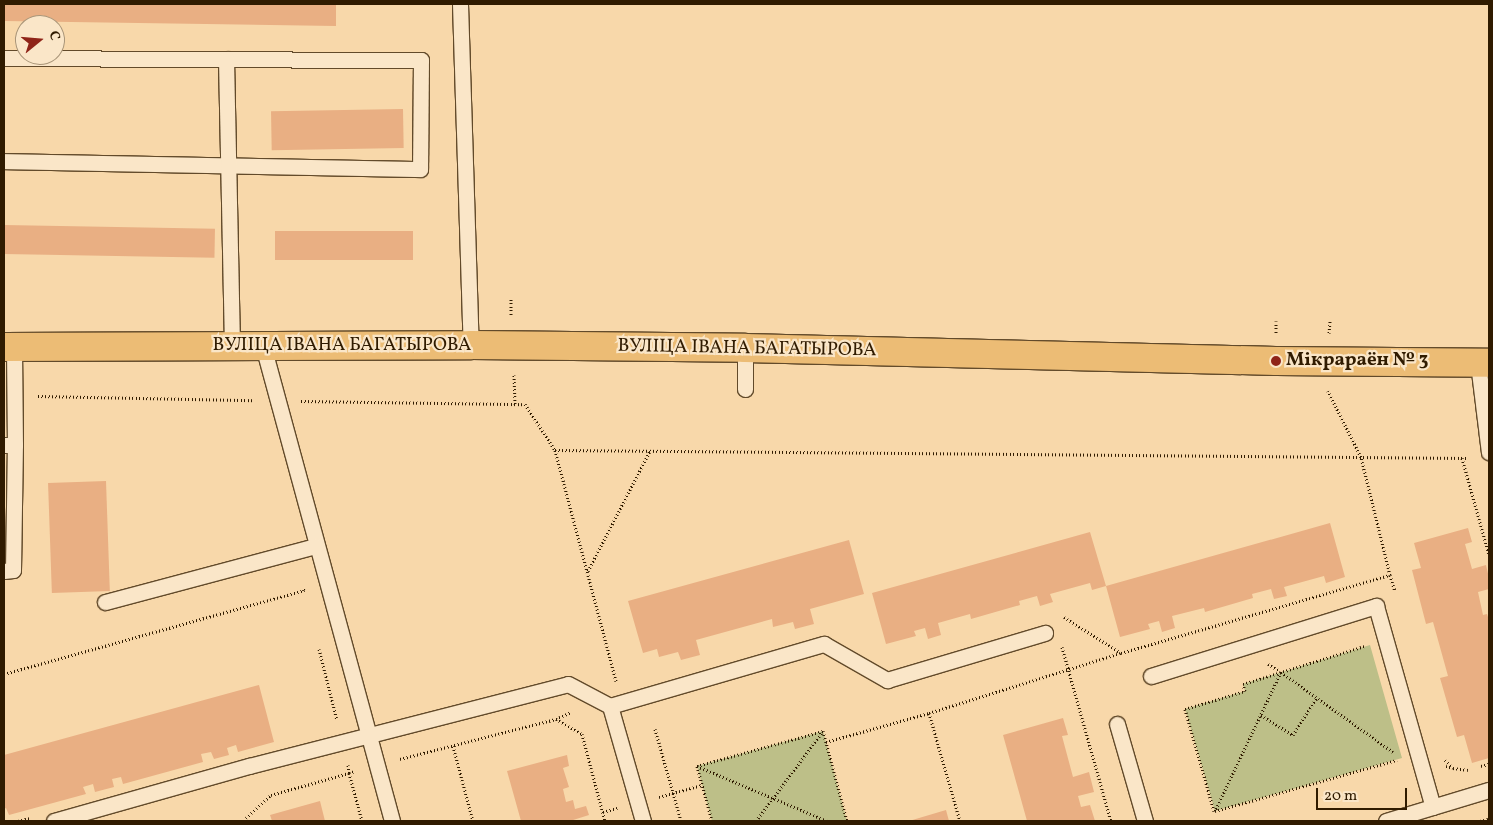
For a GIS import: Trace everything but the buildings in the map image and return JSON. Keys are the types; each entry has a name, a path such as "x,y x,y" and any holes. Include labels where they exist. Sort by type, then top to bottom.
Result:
{"main road":[{"name":"ВУЛІЦА ІВАНА БАГАТЫРОВА","path":"9,347 471,345 744,348 1285,361 1484,363"}],"lane":[{"path":"460,4 471,345"},
{"path":"4,58 421,60 420,169 4,161"},
{"path":"226,59 232,346"},
{"path":"263,346 367,736 392,821"},
{"path":"4,571 13,570 9,445 9,347"},
{"path":"744,348 745,389"},
{"path":"1484,363 1489,452"},
{"path":"105,602 316,546"},
{"path":"1151,676 1376,606 1433,807"},
{"path":"54,821 249,766 568,684 610,706 824,644 887,680 1045,632"},
{"path":"610,706 643,821"},
{"path":"1117,724 1145,821"},
{"path":"1386,821 1489,790"}],"path":[{"path":"1328,395 1361,457 1396,593"},
{"path":"45,396 252,400"},
{"path":"297,400 526,404 555,450 617,687"},
{"path":"555,450 1462,458 1489,555"},
{"path":"587,572 650,451"},
{"path":"826,742 929,713 1121,653 1390,575"},
{"path":"304,590 306,600"},
{"path":"1058,614 1121,653"},
{"path":"1215,811 1185,709 1245,691 1243,684 1370,645"},
{"path":"318,646 362,821"},
{"path":"1215,811 1402,758 1281,672"},
{"path":"1215,811 1281,672"},
{"path":"1262,715 1294,735 1317,697"},
{"path":"929,713 960,821"},
{"path":"245,820 271,795 556,720 582,734 605,821"},
{"path":"655,729 682,821"},
{"path":"823,731 847,821"},
{"path":"697,766 823,731"},
{"path":"756,821 823,731"},
{"path":"453,746 473,821"},
{"path":"1443,758 1453,768 1465,770 1489,764"},
{"path":"697,766 712,821"},
{"path":"697,766 828,821"},
{"path":"673,793 702,784"},
{"path":"18,821 37,816"},
{"path":"1480,821 1489,818"}],"green space":[{"path":"1370,645 1402,758 1215,811 1185,709 1245,691 1243,684"},
{"path":"823,731 847,821 712,821 697,766"}],"place":[{"name":"Мікрараён № 3","path":"1276,361"}]}
